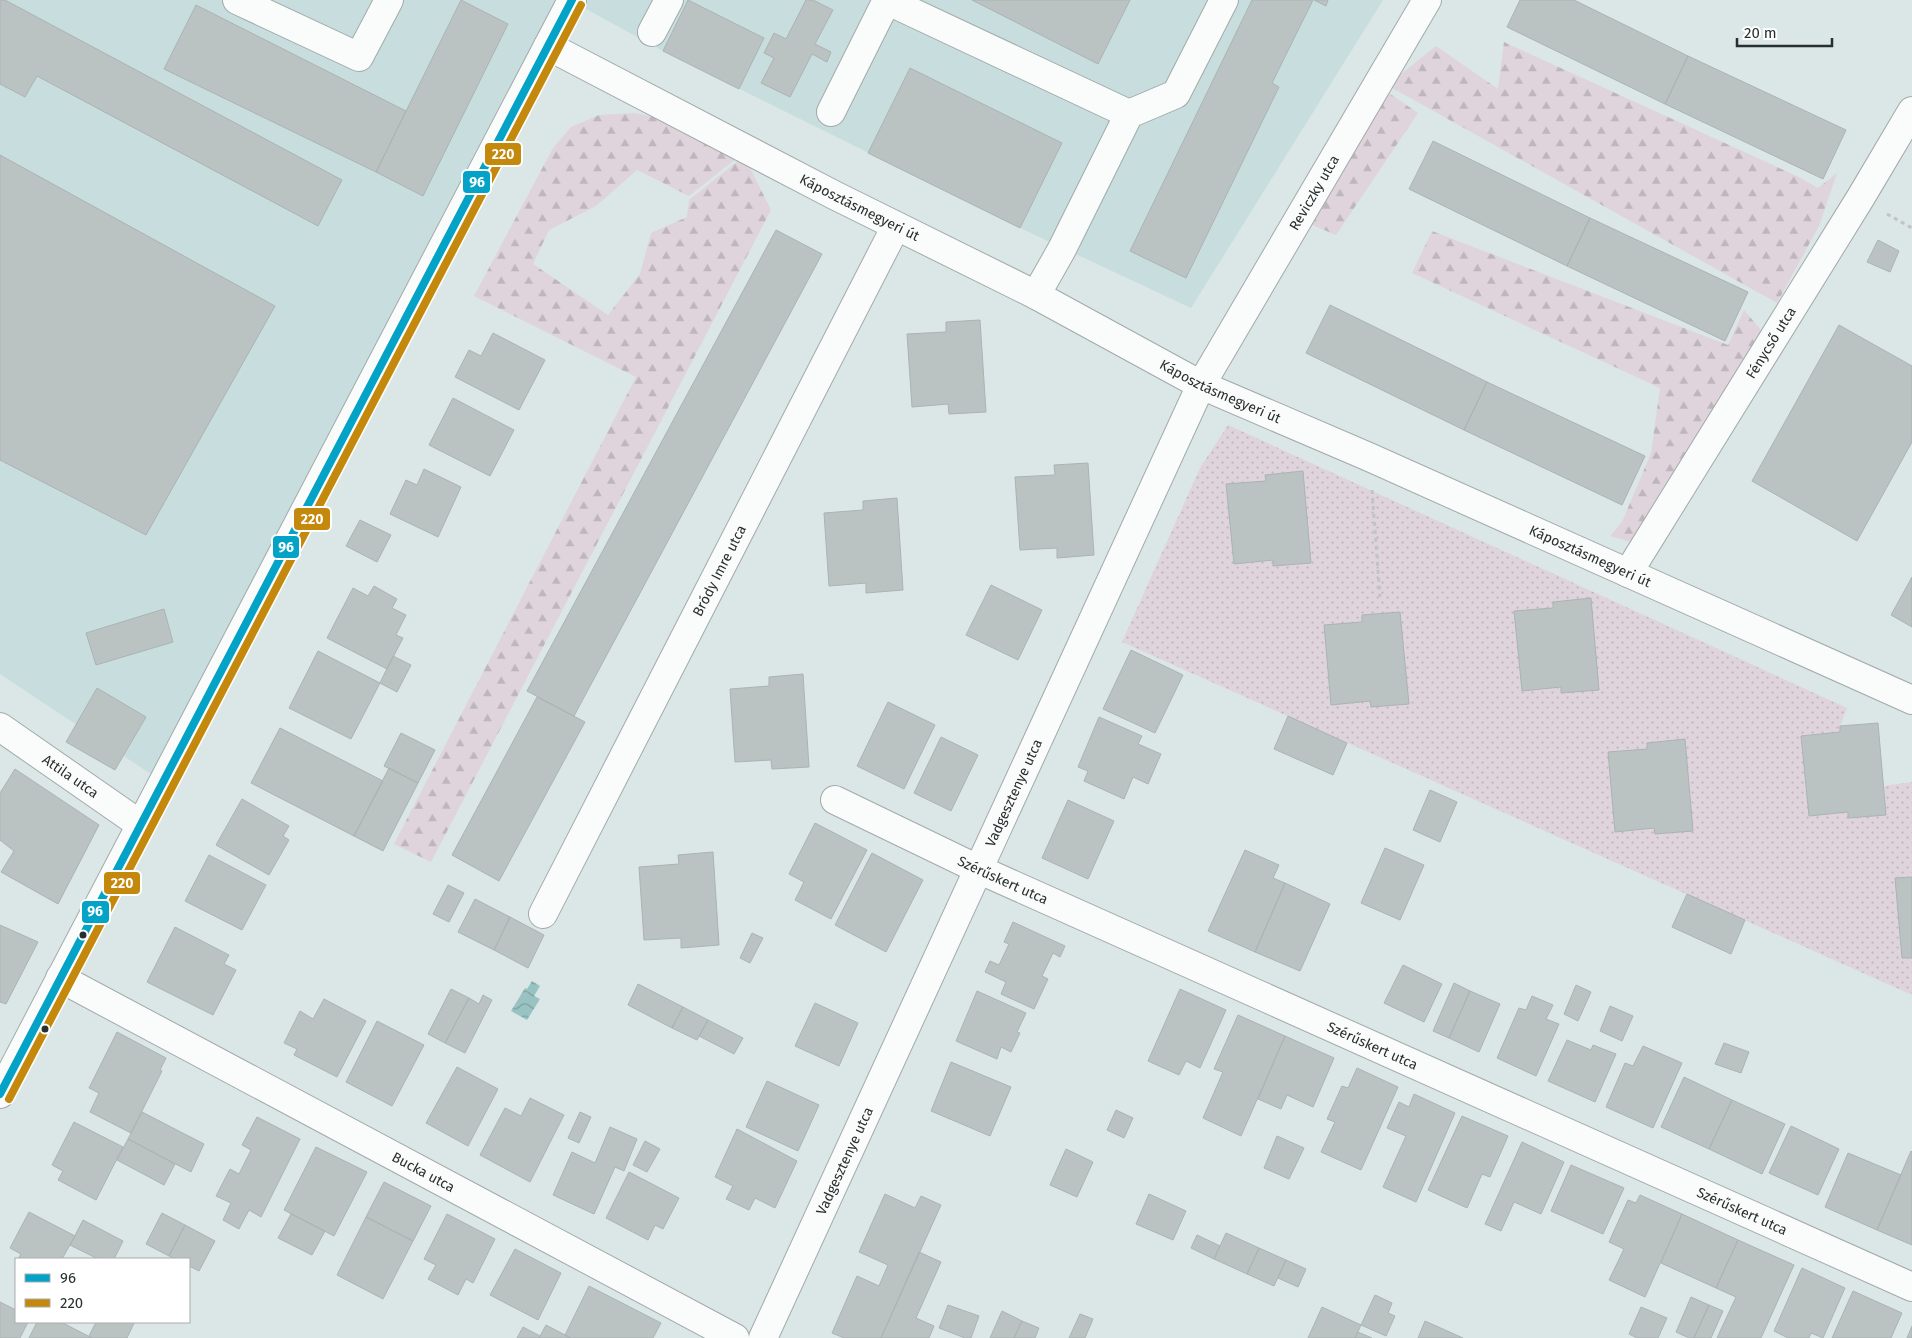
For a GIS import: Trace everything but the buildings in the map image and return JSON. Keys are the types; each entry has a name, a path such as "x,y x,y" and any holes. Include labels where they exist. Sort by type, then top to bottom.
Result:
{"street":[{"path":"237,0 358,57 389,0"},
{"path":"0,1094 572,0"},
{"path":"652,32 670,0"},
{"path":"831,112 887,0 1129,114"},
{"path":"1036,295 1062,249 1129,114 1176,94 1224,0"},
{"name":"Reviczky utca","path":"1201,385 1427,0"},
{"name":"Káposztásmegyeri út","path":"548,46 896,226 1036,295 1201,385 1369,457 1912,700"},
{"name":"Fénycső utca","path":"1628,573 1862,197 1912,111"},
{"name":"Bródy Imre utca","path":"542,914 896,226"},
{"name":"Vadgesztenye utca","path":"764,1338 1201,385"},
{"name":"Attila utca","path":"0,727 141,825"},
{"name":"Szérűskert utca","path":"834,800 980,870 1912,1287"},
{"name":"Bucka utca","path":"60,978 735,1338"}],"path":[{"path":"1369,457 1380,597"}],"shaded area":[{"path":"0,0 1383,0 1191,308 1020,228 663,51 577,4 169,786 0,674"}],"green space":[{"path":"1504,42 1799,177 1818,188 1837,173 1819,226 1777,303 1387,85 1436,46 1498,89"},
{"path":"1386,91 1418,113 1336,235 1305,222"},
{"path":"636,113 674,122 742,154 689,196 637,170 596,206 549,230 533,264 608,315 640,274 651,233 687,217 689,200 744,156 771,210 431,862 394,844 636,377 474,296 553,148 571,127 599,115"},
{"path":"1432,231 1728,345 1744,310 1762,331 1638,544 1610,536 1622,522 1651,453 1660,388 1412,273"},
{"path":"1228,425 1847,708 1840,726 1840,732 1801,736 1809,815 1848,812 1849,818 1886,815 1884,786 1912,782 1912,995 1122,642 1200,468"}],"water":[{"path":"532,981 540,986 534,996 540,999 527,1020 511,1011 525,988 527,989"}],"transit line":[{"name":"96","path":"0,1094 572,0"},
{"name":"220","path":"9,1099 581,5"}]}
